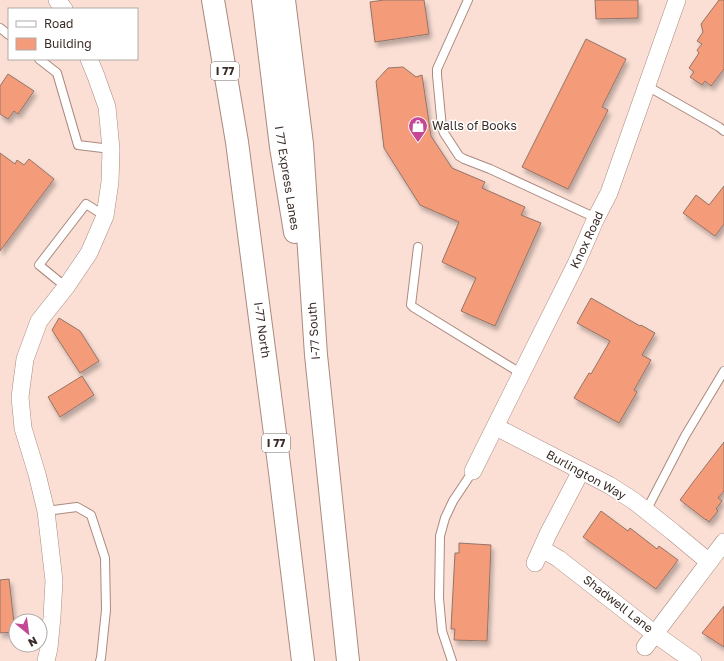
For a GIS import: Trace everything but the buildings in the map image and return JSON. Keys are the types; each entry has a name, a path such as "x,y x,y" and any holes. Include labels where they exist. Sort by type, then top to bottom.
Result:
{"highway":[{"name":"I-77 North","path":"213,0 237,142 303,661"},
{"name":"I 77","path":"225,0 237,142"},
{"name":"I 77 Express Lanes","path":"263,0 281,147 316,355"},
{"name":"I-77 South","path":"284,0 302,144 316,355 348,661"}],"street":[{"path":"57,0 63,8"},
{"name":"Knox Road","path":"473,471 576,264 596,218 609,193 677,0"},
{"path":"46,661 49,648 54,581 46,511 38,474 23,428 20,397 25,359 39,321 66,287 89,253 104,216 110,182 111,150 107,107 89,60"},
{"name":"Burlington Way","path":"496,427 608,485 634,501 709,562"},
{"name":"Shadwell Lane","path":"581,471 548,534 539,556 559,559 650,640 693,661"},
{"path":"650,640 724,542"}],"lane":[{"path":"468,0 437,74 442,128 444,133 459,156 464,160 490,168 596,218"},
{"path":"0,28 8,35"},
{"path":"40,60 57,73 78,145 111,150"},
{"path":"647,86 722,126"},
{"path":"66,287 39,265 86,204 104,216"},
{"path":"418,247 411,305 522,374"},
{"path":"646,511 685,436 724,371"},
{"path":"452,661 442,631 439,598 440,536 445,518 453,500 473,471"},
{"path":"46,511 77,507 91,515 105,558 106,610 100,661"}],"place":[{"name":"Walls of Books","path":"418,143"}]}
